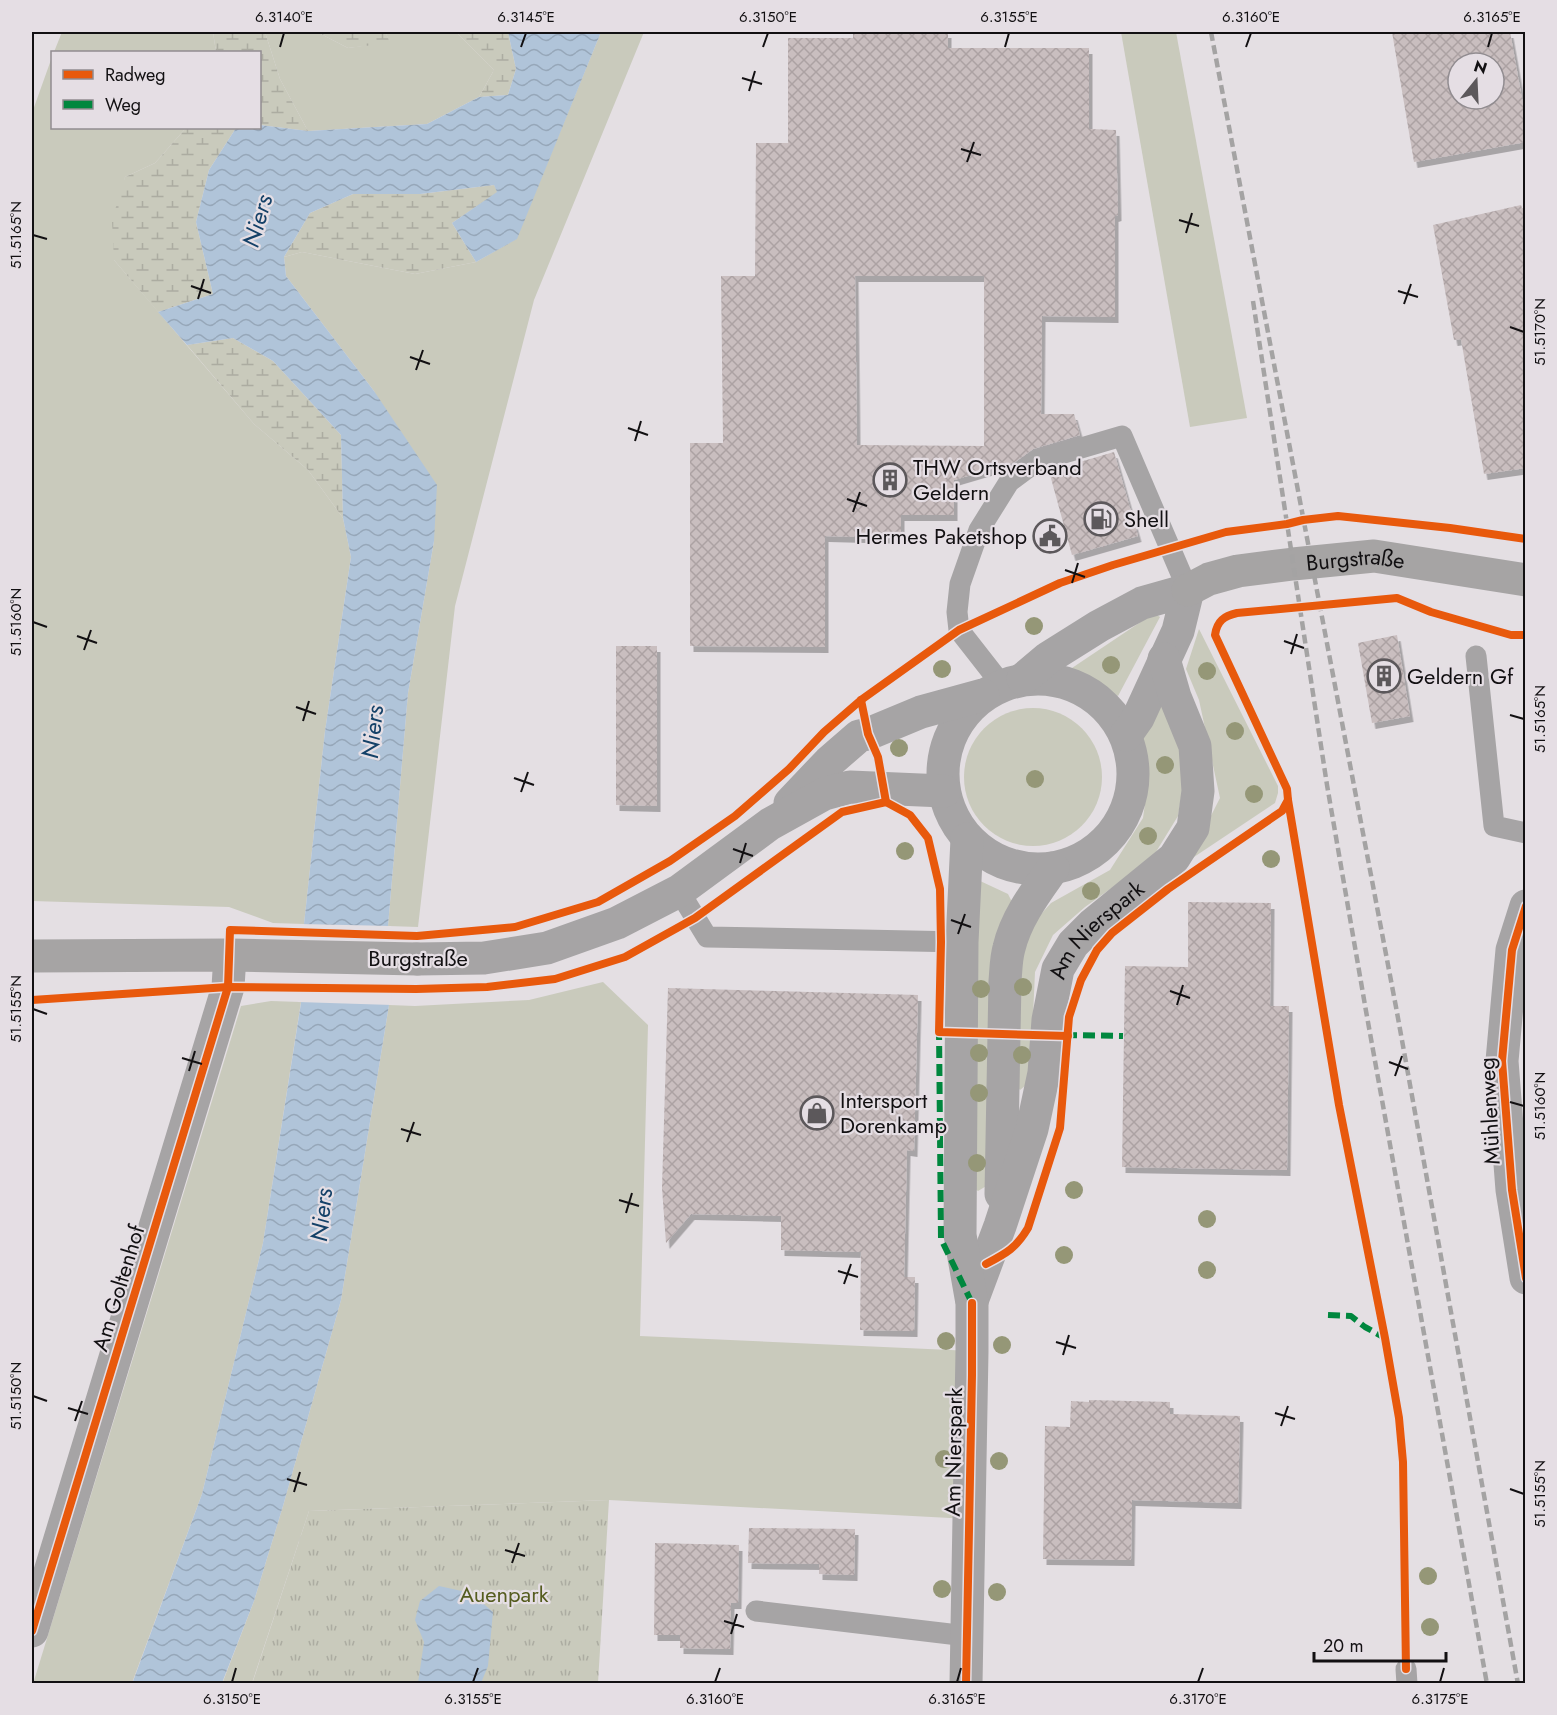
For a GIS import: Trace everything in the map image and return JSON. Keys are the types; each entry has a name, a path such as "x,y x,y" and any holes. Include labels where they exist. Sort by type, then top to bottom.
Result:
{"street":[{"name":"Burgstraße","path":"770,824 829,762 859,735 868,734 921,712 1003,687 1054,680 1084,690 1109,709 1126,735 1134,764 1132,793 1122,819 1105,843 1081,859 1053,868 1022,868 992,858 967,839 952,817 944,791 943,764 949,738 963,714 1003,687 1099,626 1142,603 1188,590 1209,579 1238,571 1293,564 1374,556 1526,580"},
{"path":"1126,735 1138,718 1178,631 1188,590"},
{"name":"Am Nierspark","path":"972,1303 1032,1129 1044,1073 1048,1020 1058,969 1073,944 1093,924 1174,858 1193,828 1198,791 1195,746 1175,697 1164,659"},
{"name":"Burgstraße","path":"32,956 272,955 417,959 483,958 547,948 617,923 679,891 770,824 824,794 850,787 944,791"},
{"name":"Am Nierspark","path":"966,1683 972,1303 960,1235 962,942 967,839"},
{"name":"Am Nierspark","path":"1000,1226 1005,981 1009,948 1018,923 1053,868"},
{"name":"Mühlenweg","path":"1526,906 1512,950 1502,1061 1519,1194 1526,1278"},
{"name":"Am Goltenhof","path":"32,1631 228,987 230,955"}],"lane":[{"path":"1003,687 959,630 957,612 960,584 979,530 1009,482 1037,461 1122,436 1188,590"},
{"path":"1476,656 1494,826 1526,833"},
{"path":"679,891 707,937 962,942"},
{"path":"756,1611 967,1636"}],"green space":[{"path":"62,32 213,32 216,51 54,51"},
{"path":"213,32 265,32 280,79 308,131 261,125 261,51 216,51"},
{"path":"265,32 317,32 348,48 390,42 385,32 456,32 494,70 479,97 427,124 308,131 280,79"},
{"path":"317,32 385,32 391,43 348,48"},
{"path":"456,32 508,32 516,69 508,95 479,97 494,70"},
{"path":"601,32 644,32 534,300 455,606 418,927 388,926 408,693 434,541 374,391 286,276 284,257 302,252 415,274 476,262 516,239"},
{"path":"1121,32 1176,32 1247,418 1190,427"},
{"path":"51,60 51,129 185,129 155,163 125,177 114,260 254,424 308,470 343,518 351,557 325,731 304,924 273,923 229,907 32,901 32,113"},
{"path":"185,129 235,129 209,170 196,222 213,294 158,312 114,260 112,220 125,177 155,163"},
{"path":"494,185 498,192 452,223 476,262 415,274 302,252 284,257 310,213 353,194 420,194"},
{"path":"233,338 273,361 341,435 343,518 308,470 254,424 187,345"},
{"path":"1154,613 1160,617 1118,696 1072,668"},
{"path":"1199,629 1278,786 1278,793 1275,803 1188,861 1220,798 1199,700 1186,669"},
{"path":"1164,702 1186,767 1178,816 1151,860 1085,907 1053,935 1035,972 1030,1082 1020,1090 1012,1079 1024,933 1051,903 1110,870 1143,818 1149,774 1140,737"},
{"path":"1033,708 1059,713 1082,728 1097,751 1102,777 1097,803 1082,826 1059,841 1033,846 1007,841 984,826 969,803 964,777 969,751 984,728 1007,713"},
{"path":"978,880 1008,894 1015,908 988,1185 978,1191 968,1184"},
{"path":"603,982 648,1025 640,1336 972,1351 969,1519 609,1500 309,1511 252,1683 222,1684 254,1601 341,1300 389,1005 415,1006 529,1000"},
{"path":"271,1001 301,1002 263,1243 202,1494 132,1683 33,1684 241,1006"},
{"name":"Auenpark","path":"609,1500 598,1683 252,1684 309,1511"}],"water":[{"name":"Niers","path":"508,32 601,32 517,239 476,262 452,223 497,192 494,185 420,194 353,194 310,213 284,257 286,276 374,391 437,485 434,541 408,693 388,926 389,1005 341,1300 254,1601 222,1683 132,1684 202,1494 263,1243 301,1003 304,924 325,731 351,557 343,518 341,435 273,361 233,338 187,345 158,312 213,294 196,222 209,170 235,129 261,129 261,125 308,131 427,124 479,97 508,95 516,69"},
{"path":"439,1586 471,1593 493,1612 488,1666 481,1683 418,1683 424,1642 415,1620 420,1601"}],"pier":[{"path":"301,924 391,926 392,1005 298,1002"}],"building":[{"path":"853,32 948,32 948,48 1089,48 1089,129 1116,130 1118,215 1115,216 1115,317 1042,316 1041,414 1074,414 1080,435 1033,449 1015,462 954,480 954,515 901,515 901,538 825,536 825,647 690,646 690,443 723,443 721,276 755,276 756,143 788,143 788,38 853,38","holes":["855,276 984,276 984,446 857,445"]},
{"path":"1392,32 1510,32 1526,121 1526,142 1414,162"},
{"path":"1521,205 1522,208 1526,208 1526,468 1484,474 1461,339 1454,340 1433,225"},
{"path":"1114,452 1138,536 1072,555 1049,471"},
{"name":"Geldern Gf","path":"1397,635 1410,716 1372,723 1358,643"},
{"path":"616,646 657,646 657,806 616,805"},
{"path":"1188,902 1271,903 1270,1006 1289,1006 1287,1170 1122,1167 1125,966 1188,967"},
{"name":"Intersport Dorenkamp","path":"668,988 918,995 914,1151 907,1150 904,1277 915,1277 914,1331 860,1330 861,1252 781,1250 781,1216 691,1214 666,1243 662,1188"},
{"path":"1089,1400 1170,1402 1170,1414 1240,1416 1238,1503 1132,1500 1131,1560 1043,1559 1045,1426 1070,1427 1071,1401 1089,1402"},
{"path":"749,1528 855,1529 854,1575 819,1574 819,1564 748,1563"},
{"path":"655,1543 739,1545 738,1603 731,1603 730,1649 680,1648 680,1635 654,1635"}],"railway":[{"path":"1211,32 1396,1007 1518,1684"},
{"path":"1253,301 1327,785 1487,1684"}],"marked path":[{"path":"939,1028 941,1239 972,1303"},
{"path":"1065,1035 1123,1036"},
{"path":"1328,1315 1351,1316 1385,1338"}],"cycle path":[{"path":"32,1631 228,987 230,930 417,936 515,927 598,902 670,861 735,816 789,769 824,732 861,700 959,630 1060,583 1113,565 1226,532 1338,516 1526,539"},
{"path":"986,1264 1010,1249 1028,1228 1060,1128 1069,1017 1081,980 1097,950 1112,933 1168,889 1282,811 1288,800 1287,789 1215,635 1219,623 1237,613 1397,598 1431,612 1511,635 1526,635"},
{"path":"861,700 868,734 878,757 886,802"},
{"path":"1288,800 1339,1105 1399,1418 1403,1462 1406,1669"},
{"path":"32,1000 228,987 416,989 487,987 555,979 625,957 695,918 842,812 886,802 910,815 928,838 940,889 939,1032 1068,1036"},
{"path":"1526,906 1512,950 1502,1061 1512,1190 1526,1278"},
{"path":"966,1684 972,1303"}],"place":[{"name":"THW Ortsverband Geldern","path":"890,480"},
{"name":"Shell","path":"1101,519"},
{"name":"Hermes Paketshop","path":"1050,536"},
{"name":"Geldern Gf","path":"1384,676"},
{"name":"Intersport Dorenkamp","path":"817,1113"}]}
